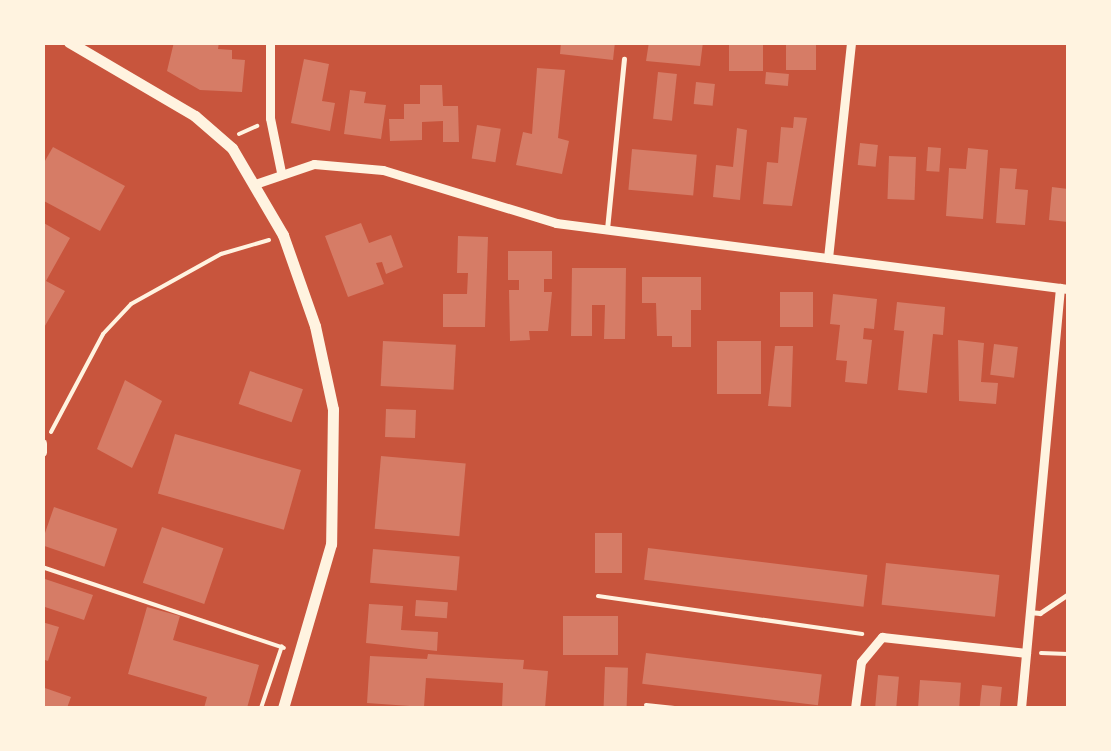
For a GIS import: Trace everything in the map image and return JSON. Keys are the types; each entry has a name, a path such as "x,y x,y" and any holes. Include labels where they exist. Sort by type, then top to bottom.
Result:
{"street":[{"path":"69,42 195,116 258,182 283,236 315,326 333,410 331,544 284,708"},
{"path":"270,42 270,118 281,172"},
{"path":"828,258 850,42"},
{"path":"258,182 314,164 383,170 556,223 1064,288 1021,708"},
{"path":"855,708 861,662 882,637 1026,653"}],"lane":[{"path":"607,229 624,59"},
{"path":"1029,612 1040,613 1068,594"}],"path":[{"path":"219,137 247,132 270,118"},
{"path":"43,447 103,334 131,304 221,254 283,236"},
{"path":"42,567 302,654"},
{"path":"598,596 882,637"},
{"path":"261,708 288,633"},
{"path":"1026,653 1068,654"},
{"path":"646,704 677,708"}],"building":[{"path":"174,42 219,42 218,49 232,50 232,59 245,60 242,92 200,90 167,71"},
{"path":"561,42 615,42 613,60 560,54"},
{"path":"649,42 703,42 700,66 646,61"},
{"path":"729,42 763,42 763,71 729,71"},
{"path":"786,42 816,42 816,70 786,70"},
{"path":"304,59 329,64 322,101 335,103 330,131 291,123"},
{"path":"537,68 565,70 558,138 569,141 562,174 516,165 523,132 532,134"},
{"path":"658,72 677,74 672,121 653,119"},
{"path":"766,72 789,74 788,86 765,84"},
{"path":"696,82 715,84 713,106 694,104"},
{"path":"420,85 442,85 443,106 458,106 459,142 443,142 443,121 422,122 422,140 390,141 389,119 404,119 404,104 420,104"},
{"path":"350,90 366,92 364,103 386,105 381,139 344,134"},
{"path":"794,117 807,118 792,206 763,204 767,162 778,163 781,127 793,128"},
{"path":"477,125 501,129 495,162 472,159"},
{"path":"737,128 747,130 740,200 713,197 716,165 733,167"},
{"path":"860,143 878,145 876,167 858,165"},
{"path":"53,147 125,186 100,231 42,200 42,166"},
{"path":"928,147 941,148 939,172 926,171"},
{"path":"968,148 988,150 983,219 946,216 949,168 966,169"},
{"path":"632,149 697,155 693,196 628,190"},
{"path":"889,156 916,157 914,200 887,199"},
{"path":"1000,168 1017,169 1015,189 1028,190 1025,225 996,223"},
{"path":"1052,187 1068,189 1068,222 1049,220"},
{"path":"42,222 70,238 46,281 65,291 42,331"},
{"path":"361,223 369,243 391,235 403,267 386,274 382,262 376,263 384,284 348,297 325,236"},
{"path":"458,236 488,237 485,327 443,327 443,294 467,294 468,273 457,273"},
{"path":"508,251 552,251 552,279 544,279 544,292 552,292 548,331 529,331 530,340 510,341 509,290 519,290 519,280 508,280"},
{"path":"572,268 626,268 625,339 604,339 605,305 592,305 592,336 571,336"},
{"path":"642,277 701,277 701,310 691,310 691,347 672,347 672,336 657,336 656,303 642,303"},
{"path":"780,292 813,292 813,327 780,327"},
{"path":"833,294 877,299 874,329 864,328 863,339 872,340 867,384 845,382 847,361 836,360 840,325 830,324"},
{"path":"897,302 945,307 943,335 933,334 927,393 898,390 904,331 894,330"},
{"path":"958,340 984,343 981,382 998,383 996,404 959,401"},
{"path":"383,341 456,345 454,390 381,386"},
{"path":"717,341 761,341 761,394 717,394"},
{"path":"994,344 1018,347 1014,378 990,375"},
{"path":"775,346 793,346 791,407 768,406"},
{"path":"250,371 303,389 292,422 239,404"},
{"path":"125,380 162,401 132,468 97,449"},
{"path":"386,409 416,410 415,438 385,437"},
{"path":"175,434 301,470 284,530 158,494"},
{"path":"381,456 466,463 459,536 375,529"},
{"path":"54,507 117,529 104,567 42,545"},
{"path":"162,527 223,548 204,604 143,583"},
{"path":"595,533 622,533 622,573 595,573"},
{"path":"648,548 867,575 863,607 644,580"},
{"path":"373,549 460,557 457,590 370,583"},
{"path":"886,563 999,575 995,617 882,605"},
{"path":"42,578 93,595 84,620 42,606"},
{"path":"416,600 448,602 447,618 415,616"},
{"path":"369,604 403,606 401,630 438,632 437,651 366,643"},
{"path":"147,607 180,616 173,640 259,665 247,708 204,708 207,697 128,674"},
{"path":"563,616 618,616 618,655 563,655"},
{"path":"42,622 59,627 48,661 42,659"},
{"path":"646,653 822,675 818,705 642,684"},
{"path":"428,654 524,660 523,669 548,671 545,708 502,708 503,683 426,678 424,707 367,703 370,656 427,659"},
{"path":"605,667 628,668 627,708 604,708"},
{"path":"878,675 899,677 896,708 875,708"},
{"path":"920,680 961,683 959,708 918,708"},
{"path":"982,685 1002,687 1000,708 980,708"},
{"path":"42,687 71,697 67,708 42,708"}]}
